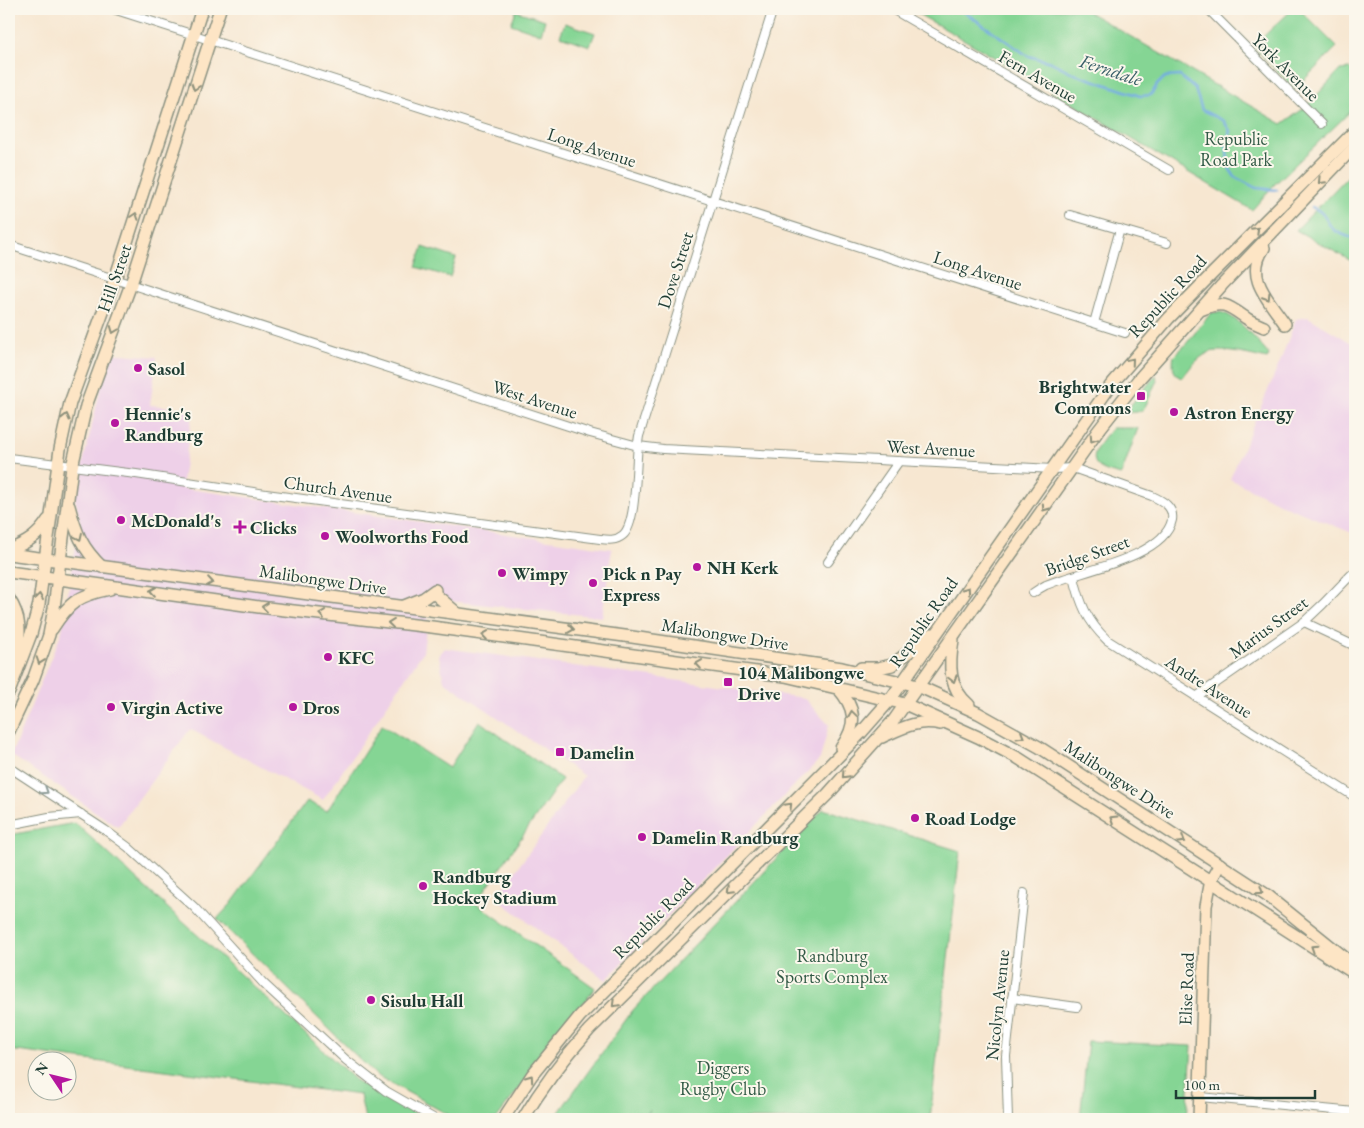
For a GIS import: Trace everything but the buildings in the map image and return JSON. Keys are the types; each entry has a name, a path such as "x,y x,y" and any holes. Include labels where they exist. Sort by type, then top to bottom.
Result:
{"main road":[{"name":"Hill Street","path":"15,677 31,634 38,604 57,464 70,402 115,279 202,9"},
{"name":"Hill Street","path":"49,635 72,467 86,406 131,284 220,9"},
{"name":"Republic Road","path":"503,1119 536,1069 580,1016 824,772 890,700 1111,385 1144,346 1212,274 1355,131"},
{"name":"Republic Road","path":"523,1119 540,1090 589,1030 804,818 878,739 918,686 1107,420 1138,380 1280,223 1355,146"},
{"path":"1280,223 1260,254 1255,267 1260,286 1285,324"},
{"path":"1199,311 1217,304 1229,306 1264,328"},
{"path":"68,500 74,527 80,540 91,557 102,567"},
{"path":"9,550 31,540 40,532 50,518"},
{"name":"Malibongwe Drive","path":"9,554 632,637 842,668 918,686 978,713 1039,747 1144,817 1267,895 1355,966"},
{"name":"Malibongwe Drive","path":"9,572 259,607 432,627 785,676 904,704 996,745 1018,758 1355,974"},
{"path":"9,731 34,680 49,635 69,606 84,596 122,587"},
{"path":"400,607 435,592 458,614"},
{"path":"9,599 15,608 20,626 15,677 9,692"},
{"path":"842,668 878,668 892,665 940,628"},
{"path":"953,637 950,657 953,685 964,701 978,713"},
{"path":"824,772 845,742 853,724 854,716 850,702 837,687"},
{"path":"878,739 906,725 922,722 957,727"},
{"name":"Elise Road","path":"1199,1119 1206,906 1210,880 1220,864"}],"street":[{"name":"Long Avenue","path":"113,9 1125,333"},
{"name":"Dove Street","path":"616,539 623,535 627,529 632,513 638,446 648,408 773,9"},
{"name":"Fern Avenue","path":"892,9 1169,170"},
{"name":"York Avenue","path":"1208,9 1322,124"},
{"path":"1070,215 1167,243"},
{"path":"1094,323 1120,229"},
{"name":"West Avenue","path":"9,245 590,433 638,446 899,461 1073,468"},
{"name":"Church Avenue","path":"9,458 136,474 465,521 600,539 616,539"},
{"path":"828,562 899,461"},
{"name":"Bridge Street","path":"1033,593 1047,585 1108,566 1144,550 1159,540 1171,524 1172,514 1162,500 1073,468"},
{"name":"Marius Street","path":"1196,696 1304,622 1351,575"},
{"name":"Andre Avenue","path":"1074,577 1084,611 1107,640 1355,797"},
{"path":"1304,622 1355,646"},
{"path":"9,767 128,847 194,907 264,984 346,1060 386,1091 435,1119"},
{"path":"9,825 49,817 81,814"},
{"name":"Nicolyn Avenue","path":"1008,1119 1006,1056 1024,894"},
{"path":"1012,998 1077,1007"},
{"path":"1200,1097 1355,1112"}],"shaded area":[{"path":"1308,317 1355,345 1355,534 1285,506 1230,479 1280,362 1296,319"},
{"path":"109,353 157,357 150,405 193,409 181,488 612,549 602,617 430,599 423,652 323,800 190,729 118,827 11,755 62,631 80,522 75,497"},
{"name":"Damelin Randburg","path":"444,648 804,698 829,725 820,759 606,980 496,898 584,776 444,681 439,656"}],"green space":[{"name":"Republic Road Park","path":"909,9 1083,9 1282,124 1307,106 1340,70 1350,69 1355,75 1355,107 1273,186 1252,210 970,43"},
{"path":"1293,9 1299,9 1337,47 1295,89 1253,46"},
{"path":"516,11 545,20 541,34 511,24"},
{"path":"565,23 595,33 590,46 560,36"},
{"path":"1355,169 1355,263 1296,230"},
{"path":"423,247 456,258 450,277 416,267"},
{"path":"1218,312 1232,317 1239,322 1269,355 1267,359 1237,353 1213,351 1200,358 1182,378 1179,377 1174,369 1174,356 1211,313"},
{"path":"1156,375 1157,381 1143,409 1139,412 1124,413"},
{"path":"1112,428 1138,428 1121,475 1109,472 1098,466 1094,457 1098,446"},
{"path":"479,721 562,779 476,903 595,988 496,1119 456,1119 376,1075 217,919 231,904 307,801 327,811 382,725 449,768"},
{"name":"Randburg Sports Complex","path":"823,809 960,851 930,1119 644,1119 650,1110 643,1119 554,1119 633,1010"},
{"path":"75,823 360,1084 426,1119 365,1119 360,1095 78,1059 78,1050 28,1050 28,1052 9,1050 9,835"},
{"path":"1088,1041 1192,1046 1187,1119 1080,1119"}],"waterway":[{"name":"Ferndale","path":"960,9 1028,56 1051,62 1075,74 1140,96 1151,95 1165,77 1180,76 1195,89 1202,110 1224,121 1230,131 1226,143 1229,168 1235,177 1256,188 1277,190"},
{"name":"Ferndale","path":"1312,207 1322,214 1334,230 1355,239"}],"place":[{"name":"Sasol","path":"138,368"},
{"name":"Brightwater Commons","path":"1141,396"},
{"name":"Astron Energy","path":"1174,412"},
{"name":"Hennie's Randburg","path":"115,423"},
{"name":"McDonald's","path":"121,520"},
{"name":"Clicks","path":"240,527"},
{"name":"Woolworths Food","path":"325,536"},
{"name":"NH Kerk","path":"697,567"},
{"name":"Wimpy","path":"502,573"},
{"name":"Pick n Pay Express","path":"593,583"},
{"name":"KFC","path":"328,657"},
{"name":"104 Malibongwe Drive","path":"728,682"},
{"name":"Virgin Active","path":"111,707"},
{"name":"Dros","path":"293,707"},
{"name":"Damelin","path":"560,752"},
{"name":"Road Lodge","path":"915,818"},
{"name":"Damelin Randburg","path":"642,837"},
{"name":"Randburg Hockey Stadium","path":"423,886"},
{"name":"Sisulu Hall","path":"371,1000"}],"park label":[{"name":"Diggers Rugby Club","path":"723,1077"}]}
